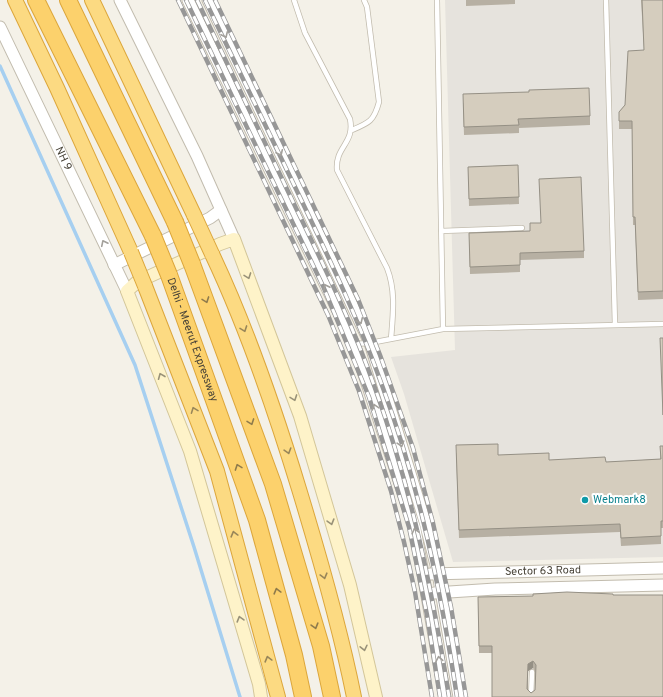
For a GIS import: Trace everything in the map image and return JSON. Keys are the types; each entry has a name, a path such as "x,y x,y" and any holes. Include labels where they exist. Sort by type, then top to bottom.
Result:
{"highway":[{"path":"15,0 57,88 131,252 217,471 278,697"},
{"name":"Delhi - Meerut Expressway","path":"36,0 153,236 169,275 257,520 294,654 303,697"},
{"path":"68,0 175,222 192,264 273,484 321,646 332,697"},
{"path":"92,0 233,298 280,425 317,546 346,658 354,697"}],"main road":[{"path":"261,697 259,684 190,451 127,290 137,282 220,244 234,240 300,416 350,585 376,697"}],"street":[{"path":"120,0 197,156 234,240"},
{"path":"188,0 354,344 415,530 428,594 445,697"},
{"path":"208,0 370,343 425,522 438,573 440,592 459,697"},
{"name":"NH 9","path":"0,27 127,290"},
{"path":"114,264 210,218 221,210"},
{"name":"Sector 63 Road","path":"424,575 438,573 663,568"},
{"path":"495,572 496,589"},
{"name":"Sector 63 Road","path":"428,594 496,589 663,585"}],"lane":[{"path":"294,0 305,33 350,120 352,130 349,139 338,156 337,170 393,282 394,299 391,338"},
{"path":"352,130 368,123 376,115 378,102 367,7 364,0"},
{"path":"437,0 443,329"},
{"path":"606,0 615,325"},
{"path":"441,231 522,228"},
{"path":"354,344 370,343 443,329 663,324"},
{"path":"531,697 532,672"}],"shaded area":[{"path":"445,0 663,0 663,557 453,562 404,394 391,357 455,350"}],"building":[{"path":"642,0 663,0 663,291 638,292 635,217 633,217 632,121 619,121 619,112 625,105 628,51 644,50"},
{"path":"589,88 590,116 518,119 519,125 464,127 463,94"},
{"path":"518,165 519,197 469,199 468,167"},
{"path":"581,177 584,251 520,253 520,265 470,267 469,233 530,231 530,223 541,223 539,179"},
{"path":"660,338 663,338 663,415"},
{"path":"498,444 498,455 549,453 549,460 605,457 606,462 661,459 660,446 663,446 663,521 661,521 661,536 621,538 620,524 459,530 456,445"},
{"path":"567,592 613,595 663,595 663,697 492,697 492,646 479,646 478,597 533,596 533,594","holes":["533,661 536,665 535,690 531,693 527,689 528,664"]}],"waterway":[{"path":"0,66 135,365 194,547 240,697"}],"railway":[{"path":"178,0 328,315 359,391 391,491 404,542 415,592 432,697"},
{"path":"186,0 323,286 369,397 409,527 427,615 440,697"},
{"path":"197,0 338,296 375,388 400,465 420,541 449,697"},
{"path":"205,0 331,263 374,363 408,464 428,541 444,618 457,697"},
{"path":"215,0 358,299 380,355 413,448 433,523 451,607 466,697"}],"place":[{"name":"Webmark8","path":"585,500"}]}
